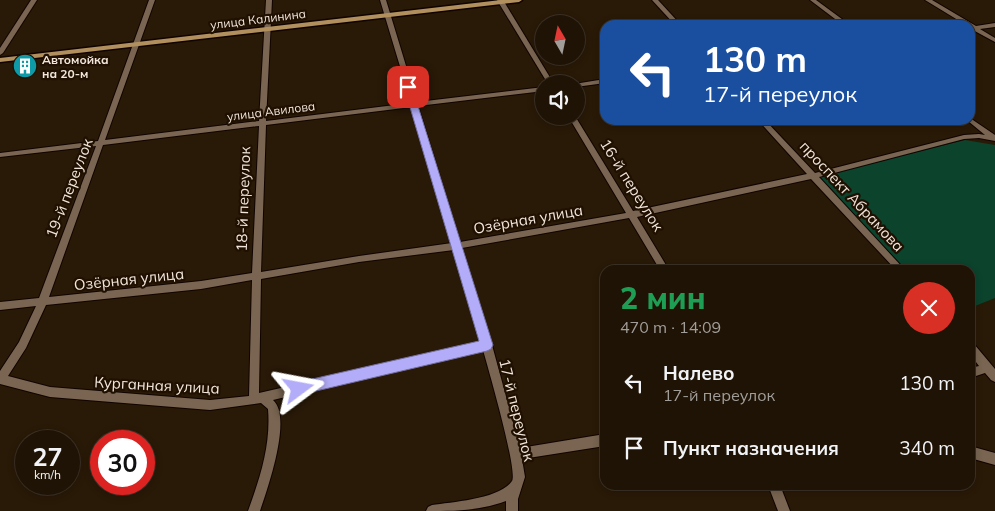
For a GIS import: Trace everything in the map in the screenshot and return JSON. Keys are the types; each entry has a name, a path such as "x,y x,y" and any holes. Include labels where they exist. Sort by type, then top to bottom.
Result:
{"main road":[{"name":"улица Калинина","path":"0,60 519,0"}],"street":[{"path":"0,53 34,0"},
{"name":"19-й переулок","path":"0,379 13,364 42,301 152,0"},
{"name":"18-й переулок","path":"258,399 256,277 261,123 269,0"},
{"name":"17-й переулок","path":"383,0 386,16 487,345 516,454 519,477 512,499 512,511"},
{"path":"655,0 673,20"},
{"path":"813,0 840,20"},
{"path":"928,0 961,20"},
{"path":"500,1 545,75"},
{"path":"975,26 995,25"},
{"path":"975,28 995,40"},
{"path":"585,84 600,82"},
{"name":"улица Авилова","path":"0,155 535,90"},
{"path":"975,124 995,139"},
{"name":"16-й переулок","path":"576,125 662,265"},
{"name":"проспект Абрамова","path":"766,125 896,265"},
{"name":"Озёрная улица","path":"0,306 147,291 256,277 456,246 631,215 812,176 964,137 978,136 995,139"},
{"name":"Курганная улица","path":"0,379 50,392 210,405 258,399 487,345"},
{"path":"975,353 995,377"},
{"path":"975,372 987,368"},
{"path":"254,511 272,457 276,431 273,407 258,399"},
{"path":"516,454 600,441"},
{"path":"975,453 995,459"},
{"path":"432,511 500,498 513,490 519,477"},
{"path":"776,490 784,511"}],"green space":[{"path":"965,140 995,145 995,298 975,306 975,265 901,265 818,177"}],"place":[{"name":"Автомойка на 20-м","path":"25,66"}],"route":[{"path":"299,389 487,345 408,87"}]}
